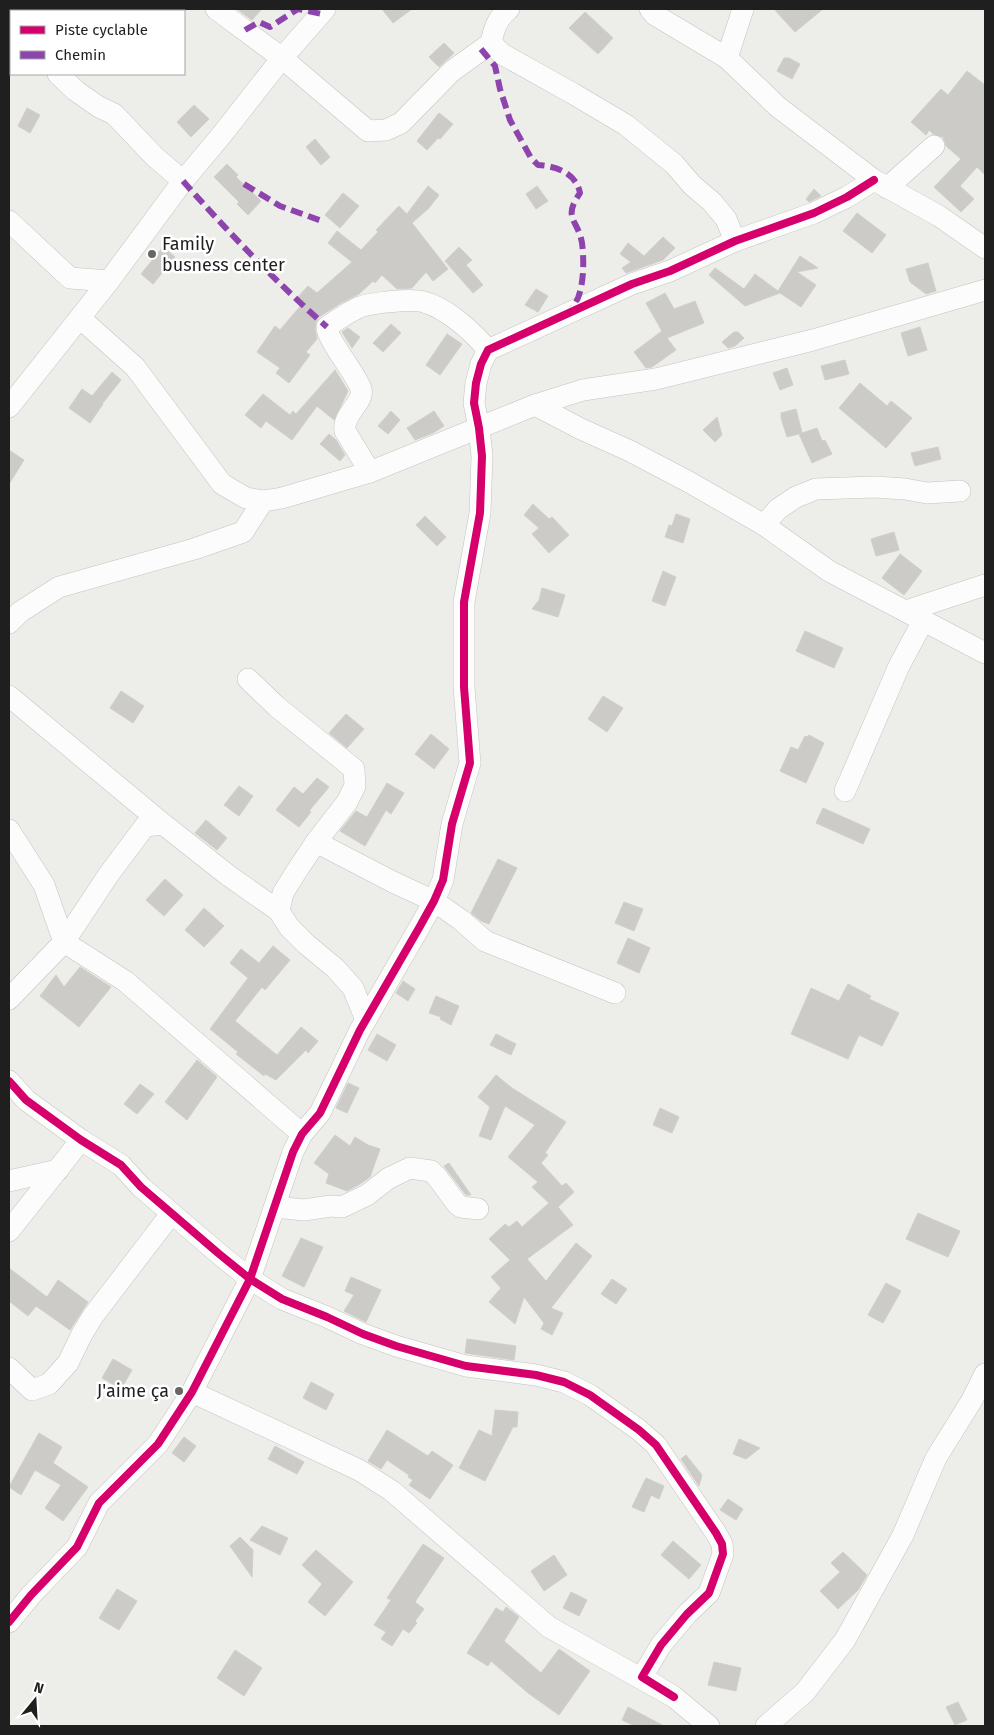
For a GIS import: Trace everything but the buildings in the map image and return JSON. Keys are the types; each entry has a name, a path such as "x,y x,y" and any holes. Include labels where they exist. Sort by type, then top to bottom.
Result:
{"street":[{"path":"216,9 282,58 368,131 386,130 401,123 452,71 491,43 495,25 503,13 509,9"},
{"path":"11,400 85,311 183,181 282,58 326,9"},
{"path":"650,9 655,15 727,58 778,107 881,184 939,216 985,248"},
{"path":"727,58 743,9"},
{"path":"491,43 502,54 626,125 667,158 726,218 735,241"},
{"path":"59,75 76,91 99,108 114,114 155,157 183,181"},
{"path":"9,1622 31,1595 77,1547 99,1503 158,1444 192,1392 250,1279 293,1152 302,1134 320,1112 366,1020 434,901 443,880 452,824 470,764 464,687 464,602 480,513 482,456 474,403 480,364 488,350 624,288 670,271 735,241 814,213 847,197 881,184 934,146"},
{"path":"9,221 70,278 85,311 135,367 222,484 246,498 263,502 370,472 535,405 584,390 656,379 813,340 985,290"},
{"path":"70,278 109,280"},
{"path":"370,472 344,427 351,410 360,398 361,389 345,359 327,333 327,328 361,307 407,300 425,302 457,321 478,338 488,350"},
{"path":"535,405 689,482 764,525 829,570 985,653"},
{"path":"764,525 778,509 796,497 816,489 905,489 927,493 960,491"},
{"path":"9,623 20,612 59,587 194,549 243,532 263,502"},
{"path":"845,791 899,666 914,616 985,585"},
{"path":"248,679 276,706 354,768 355,786 347,802 316,842 283,893 279,911"},
{"path":"9,696 163,824 229,876 279,911 289,927 335,968 353,988 366,1020"},
{"path":"9,999 64,942 109,874 145,826 163,824"},
{"path":"9,830 44,885 64,942 125,981 302,1134"},
{"path":"316,842 434,901 461,920 485,941 615,994"},
{"path":"9,1081 26,1100 121,1166 171,1214 250,1279 282,1299 396,1346 466,1366 536,1375 564,1382 590,1395 639,1430 656,1445 716,1533 722,1544 723,1554 709,1593 687,1614 661,1645 642,1677 674,1697 709,1726"},
{"path":"9,1231 81,1140"},
{"path":"275,1207 304,1210 332,1206 342,1207 367,1195 389,1178 410,1168 431,1171 438,1177 457,1204 462,1207 478,1209"},
{"path":"9,1180 58,1170"},
{"path":"9,1368 32,1390 49,1384 68,1363 81,1336 94,1316 171,1214"},
{"path":"766,1726 805,1692 845,1640 903,1536 936,1458 972,1400 985,1374"},
{"path":"192,1392 359,1470 376,1480 392,1491 549,1627 674,1697"}],"marked path":[{"path":"245,30 259,22 270,27 298,9 322,14"},
{"path":"481,49 495,66 510,120 531,158 538,165 552,167 564,172 578,186 580,193 572,208 572,214 582,243 583,269 578,297 570,312"},
{"path":"183,181 253,256 327,327"},
{"path":"244,184 280,206 322,221"}],"cycle path":[{"path":"9,1622 31,1595 77,1547 99,1503 158,1444 192,1392 250,1279 293,1152 302,1134 320,1113 360,1030 434,901 443,880 452,824 470,763 464,687 464,602 480,513 482,456 474,403 476,383 481,364 488,350 632,284 670,271 735,241 814,213 847,197 874,180"},
{"path":"9,1081 26,1100 81,1140 121,1165 141,1187 250,1279 282,1299 396,1346 466,1366 536,1375 564,1382 590,1395 639,1430 656,1445 716,1533 722,1544 723,1554 709,1593 687,1614 661,1645 642,1677 674,1697"}],"place":[{"name":"Family busness center","path":"152,254"},
{"name":"J'aime ça","path":"179,1391"}]}
